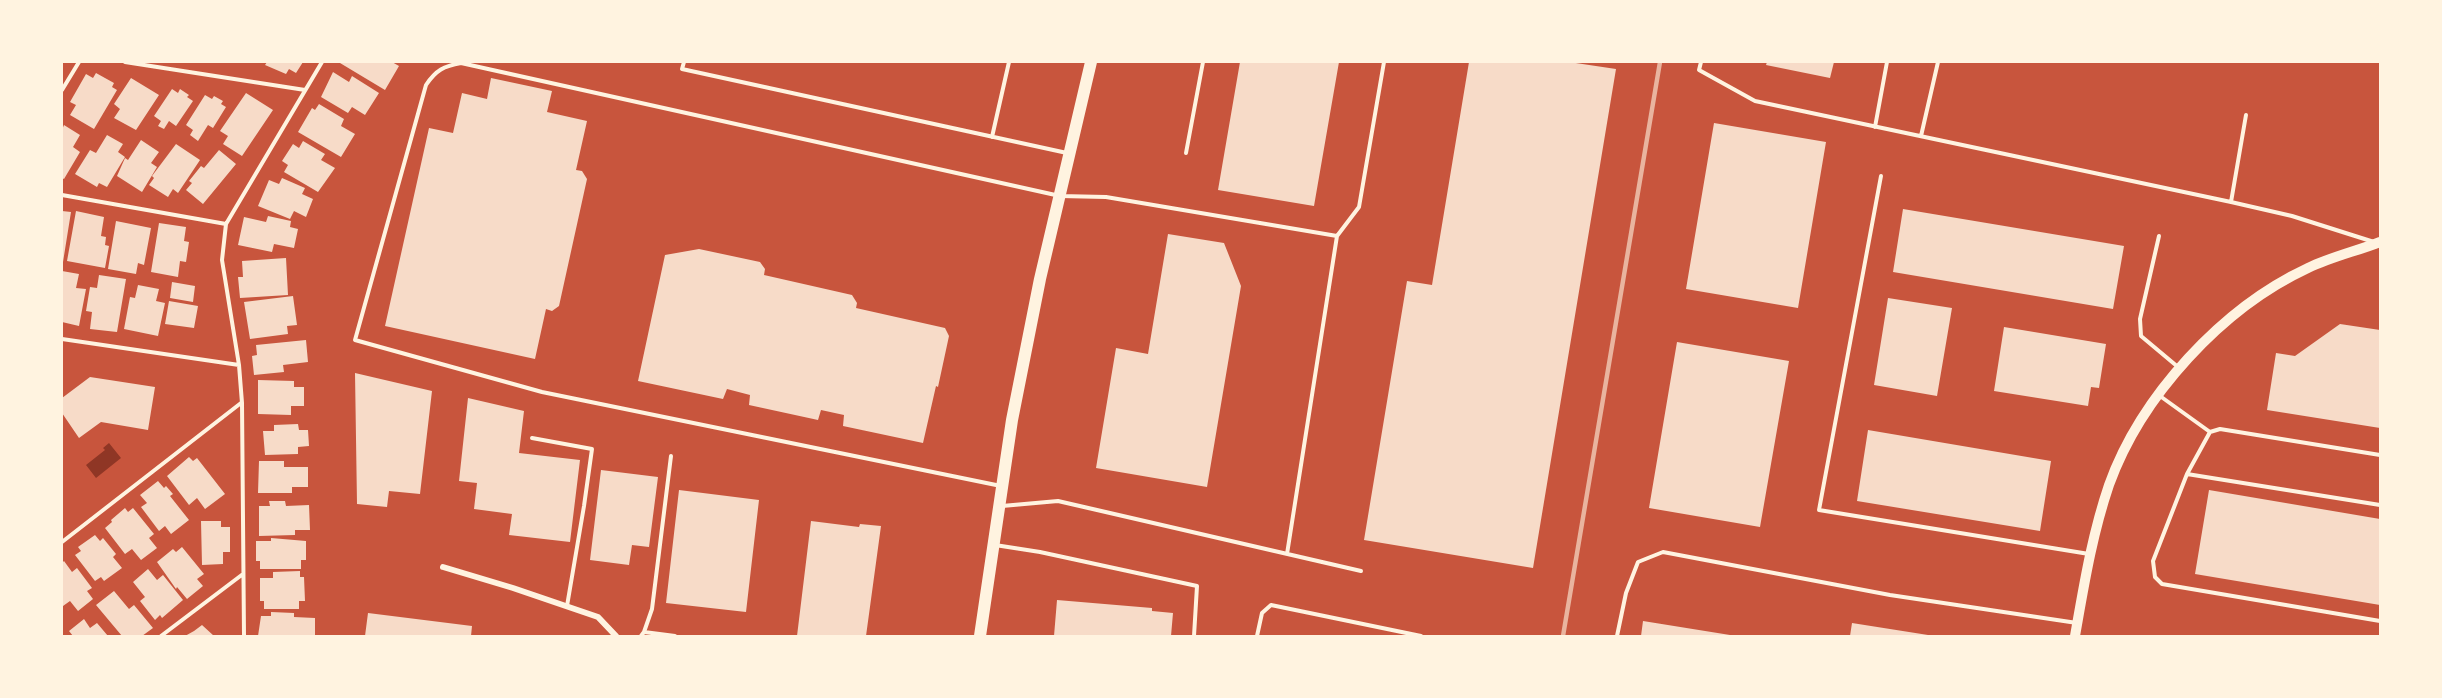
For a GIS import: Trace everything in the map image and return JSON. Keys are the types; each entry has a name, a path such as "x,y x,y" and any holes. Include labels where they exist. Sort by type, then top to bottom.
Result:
{"main road":[{"path":"980,636 1012,420 1038,290 1091,62"}],"street":[{"path":"2075,636 2090,555 2110,483 2132,437 2158,395 2211,334 2257,297 2308,268 2379,242"},
{"path":"443,567 598,617 616,636"}],"lane":[{"path":"62,90 79,62"},
{"path":"125,62 305,90"},
{"path":"244,636 242,403 239,365 222,260 226,224 322,62"},
{"path":"684,62 682,69 1070,153"},
{"path":"992,136 1009,62"},
{"path":"1186,153 1203,62"},
{"path":"1287,554 1337,236 1359,207 1384,62"},
{"path":"1701,62 1699,70 1755,101 2292,216 2379,242"},
{"path":"1875,127 1887,62"},
{"path":"1921,136 1938,62"},
{"path":"1001,486 542,392 355,340 426,85 444,66 461,63 1060,196 1106,197 1337,236"},
{"path":"2230,202 2246,116"},
{"path":"1881,176 1819,510 2090,555"},
{"path":"62,195 226,224"},
{"path":"2159,236 2140,319 2141,336 2180,369"},
{"path":"62,345 63,339 239,365"},
{"path":"2158,395 2210,432"},
{"path":"62,542 242,403"},
{"path":"2380,455 2220,429 2210,432 2187,474 2153,561 2155,577 2162,584 2380,621"},
{"path":"532,438 592,449 585,506 567,606"},
{"path":"671,456 652,609 643,634 675,636"},
{"path":"2187,474 2380,505"},
{"path":"998,506 1058,501 1361,571"},
{"path":"992,545 1040,552 1197,586 1194,636"},
{"path":"1617,636 1626,592 1638,562 1664,552 1890,595 2078,623"},
{"path":"161,636 243,574"},
{"path":"1257,636 1262,612 1271,605 1421,636"}],"shaded area":[{"path":"109,443 121,458 96,478 86,465 105,450 103,448"}],"building":[{"path":"267,62 303,62 296,73 289,69 286,74 265,65"},
{"path":"341,62 392,62 399,66 385,90"},
{"path":"1240,62 1339,62 1314,206 1218,190"},
{"path":"1469,62 1569,62 1616,69 1533,568 1364,540 1407,281 1432,285"},
{"path":"1767,62 1834,62 1830,78 1766,65"},
{"path":"333,72 349,82 352,76 379,93 365,115 352,107 348,113 321,97"},
{"path":"96,73 114,83 112,87 117,90 94,129 70,115 76,105 70,102 86,74 93,78"},
{"path":"131,78 159,95 136,130 114,118 120,109 114,104"},
{"path":"491,78 552,91 547,112 587,121 576,170 582,171 587,179 559,306 552,311 546,309 535,359 385,326 429,128 453,133 462,93 487,99"},
{"path":"172,89 178,93 180,89 193,101 176,126 169,121 164,129 158,126 161,121 154,116"},
{"path":"246,93 273,110 242,156 223,144 228,136 220,131"},
{"path":"205,95 212,99 214,96 223,101 221,104 226,107 213,128 208,125 198,141 190,135 193,130 186,125"},
{"path":"319,104 344,119 341,126 355,134 341,157 298,132 312,108 315,110"},
{"path":"1714,123 1826,142 1798,308 1686,289"},
{"path":"64,125 80,135 73,147 80,152 64,179 62,178 62,130"},
{"path":"107,135 123,144 118,152 125,157 107,187 99,183 97,187 75,174 90,150 96,153"},
{"path":"141,140 159,152 151,163 157,167 142,192 117,176 125,158 128,160"},
{"path":"303,141 325,154 321,160 335,168 318,192 284,172 288,165 282,161 293,144 299,148"},
{"path":"176,144 200,160 178,193 173,189 168,197 149,185 154,178 152,176"},
{"path":"219,150 236,164 203,204 186,190 192,183 189,181 201,166 204,168"},
{"path":"282,178 305,188 302,194 313,199 306,217 294,211 290,219 258,206 269,180 279,184"},
{"path":"1903,209 2124,246 2113,309 1893,272"},
{"path":"62,211 71,212 63,262 62,262"},
{"path":"76,211 104,217 101,236 106,237 105,245 109,246 105,268 67,261"},
{"path":"268,216 291,221 290,227 298,229 294,248 274,244 272,252 238,245 244,217 266,222"},
{"path":"116,221 151,228 144,265 138,263 136,274 108,269"},
{"path":"159,223 186,227 184,241 189,242 186,262 180,261 178,277 151,272"},
{"path":"1168,234 1224,243 1241,286 1207,487 1096,468 1116,348 1148,354"},
{"path":"699,249 760,262 765,269 764,275 852,295 857,303 856,308 945,328 949,336 923,443 843,426 844,415 821,410 818,420 749,405 750,395 727,389 723,399 638,381 665,255"},
{"path":"286,258 288,295 240,298 238,277 243,277 242,261"},
{"path":"62,271 79,274 76,288 86,289 79,326 62,322"},
{"path":"99,275 126,279 117,332 90,329 92,312 86,311 90,287 97,288"},
{"path":"172,282 195,286 193,302 170,298"},
{"path":"138,285 159,289 156,301 165,303 158,336 124,329 130,297 135,298"},
{"path":"293,296 297,325 287,326 288,334 250,339 244,302"},
{"path":"1888,298 1952,308 1937,396 1874,385"},
{"path":"169,301 198,306 194,328 165,324"},
{"path":"2340,324 2380,330 2380,428 2267,410 2276,353 2295,356"},
{"path":"2004,327 2106,344 2099,388 2091,387 2088,406 1994,391"},
{"path":"306,340 308,362 283,365 284,372 254,375 252,356 257,355 256,345"},
{"path":"1677,342 1789,361 1760,527 1649,508"},
{"path":"355,373 432,391 420,494 389,491 387,507 357,504"},
{"path":"90,377 155,387 148,430 101,422 79,438 62,413 62,398"},
{"path":"258,380 294,381 294,387 304,387 304,406 291,406 291,415 258,414"},
{"path":"468,398 524,411 519,453 580,460 570,542 509,535 512,514 474,509 477,483 459,481"},
{"path":"298,424 299,430 308,430 309,446 298,447 298,454 265,455 263,431 274,431 274,425"},
{"path":"1868,430 2051,461 2040,531 1857,501"},
{"path":"189,457 193,461 197,458 225,494 205,509 197,498 189,505 167,476"},
{"path":"259,461 284,461 284,467 308,467 308,487 292,487 292,493 258,493"},
{"path":"601,470 658,477 649,547 632,545 629,565 590,560"},
{"path":"158,481 173,494 170,496 189,520 171,534 165,526 159,531 141,507 147,503 140,495"},
{"path":"679,490 759,500 746,612 666,603"},
{"path":"2209,490 2380,519 2380,605 2195,574"},
{"path":"269,501 285,501 286,506 309,505 310,530 295,530 295,535 259,536 259,506 270,506"},
{"path":"125,508 128,512 133,508 154,534 149,538 157,548 141,560 132,549 125,554 105,528"},
{"path":"201,521 221,521 221,527 230,527 230,552 223,552 223,564 202,565"},
{"path":"811,521 859,527 860,524 881,526 866,636 797,636"},
{"path":"95,535 100,541 103,538 116,554 113,557 122,568 104,581 101,577 95,581 75,555 81,551 78,547"},
{"path":"271,538 306,541 306,560 301,560 301,569 260,569 260,561 256,561 256,541 271,541"},
{"path":"182,547 204,574 197,579 203,586 187,599 177,587 176,589 157,562 173,549 176,552"},
{"path":"64,561 72,572 77,568 92,588 87,591 93,599 78,611 70,601 63,606 62,604 62,563"},
{"path":"148,569 157,580 163,575 183,600 162,618 160,615 155,620 140,601 145,597 133,582"},
{"path":"300,571 300,577 304,577 305,601 299,601 299,609 264,609 264,601 260,601 260,578 273,578 273,572"},
{"path":"114,591 129,609 134,605 153,628 142,636 122,636 96,605"},
{"path":"1057,600 1152,608 1152,611 1173,613 1171,636 1054,636"},
{"path":"271,612 294,613 294,617 315,618 315,636 258,636 261,616 271,616"},
{"path":"368,613 472,626 471,636 365,636"},
{"path":"84,619 90,628 97,623 108,636 73,636 69,631"},
{"path":"1643,621 1730,635 1730,636 1641,636"},
{"path":"1852,623 1928,635 1928,636 1850,636"},
{"path":"202,625 214,636 185,636 194,631"}],"railway":[{"path":"1563,636 1660,62"}]}
